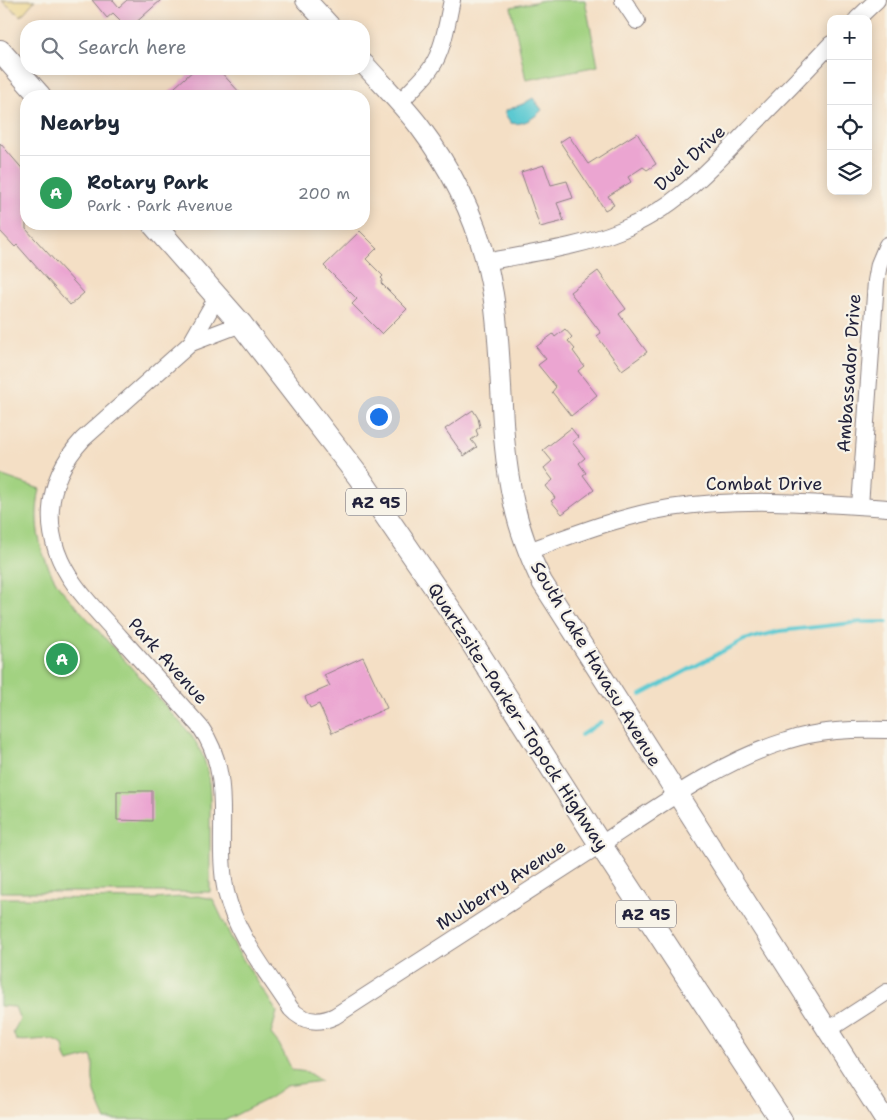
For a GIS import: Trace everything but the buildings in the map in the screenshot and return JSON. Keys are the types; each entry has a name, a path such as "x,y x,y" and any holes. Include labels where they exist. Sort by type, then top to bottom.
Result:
{"highway":[{"path":"0,51 20,74"},
{"path":"21,75 35,90"},
{"name":"AZ 95","path":"158,230 240,324"},
{"name":"Quartzsite–Parker–Topock Highway","path":"240,324 359,477 447,605 600,844 781,1120"}],"main road":[{"path":"306,0 324,20"},
{"name":"South Lake Havasu Avenue","path":"370,71 400,104 436,150 452,176 469,211 486,262 493,292 508,477 516,513 528,551 542,582 885,1120"}],"street":[{"path":"400,104 409,91 428,73 437,58 452,0"},
{"path":"623,0 637,21"},
{"path":"861,15 878,0"},
{"name":"Duel Drive","path":"486,262 600,238 632,226 657,213 674,202 706,175 827,48"},
{"name":"Ambassador Drive","path":"860,506 880,334 877,272 887,245"},
{"name":"Park Avenue","path":"217,297 191,343 83,439 69,455 53,492 50,511 51,530 59,556 75,586 201,728 213,749 221,780 224,878 230,906 242,933 295,1012 304,1019 313,1021 335,1016"},
{"name":"Park Avenue","path":"191,343 240,324"},
{"name":"Combat Drive","path":"528,551 631,516 707,503 746,501 887,508"},
{"name":"Mulberry Avenue","path":"335,1016 676,794 748,756 786,741 826,732 887,730"},
{"path":"828,1030 887,992"}],"green space":[{"path":"544,0 585,0 598,66 526,80 511,7"},
{"path":"0,475 40,489 37,515 40,540 47,565 60,588 187,730 202,753 210,789 210,892 0,892"},
{"path":"198,896 213,899 237,950 277,1012 271,1034 279,1044 292,1070 307,1072 321,1081 286,1086 269,1098 226,1120 106,1120 95,1090 91,1056 68,1062 63,1045 58,1042 46,1039 16,1040 13,1032 20,1020 15,1007 0,1006 0,898 153,899"}],"sand":[{"path":"1,0 35,0 21,16"}],"water":[{"path":"533,98 542,110 528,121 511,123 505,111"}],"waterway":[{"path":"641,695 744,640 780,631 861,622 887,622"},
{"path":"581,735 601,722"}],"place":[{"name":"Rotary Park","path":"62,659"}]}
